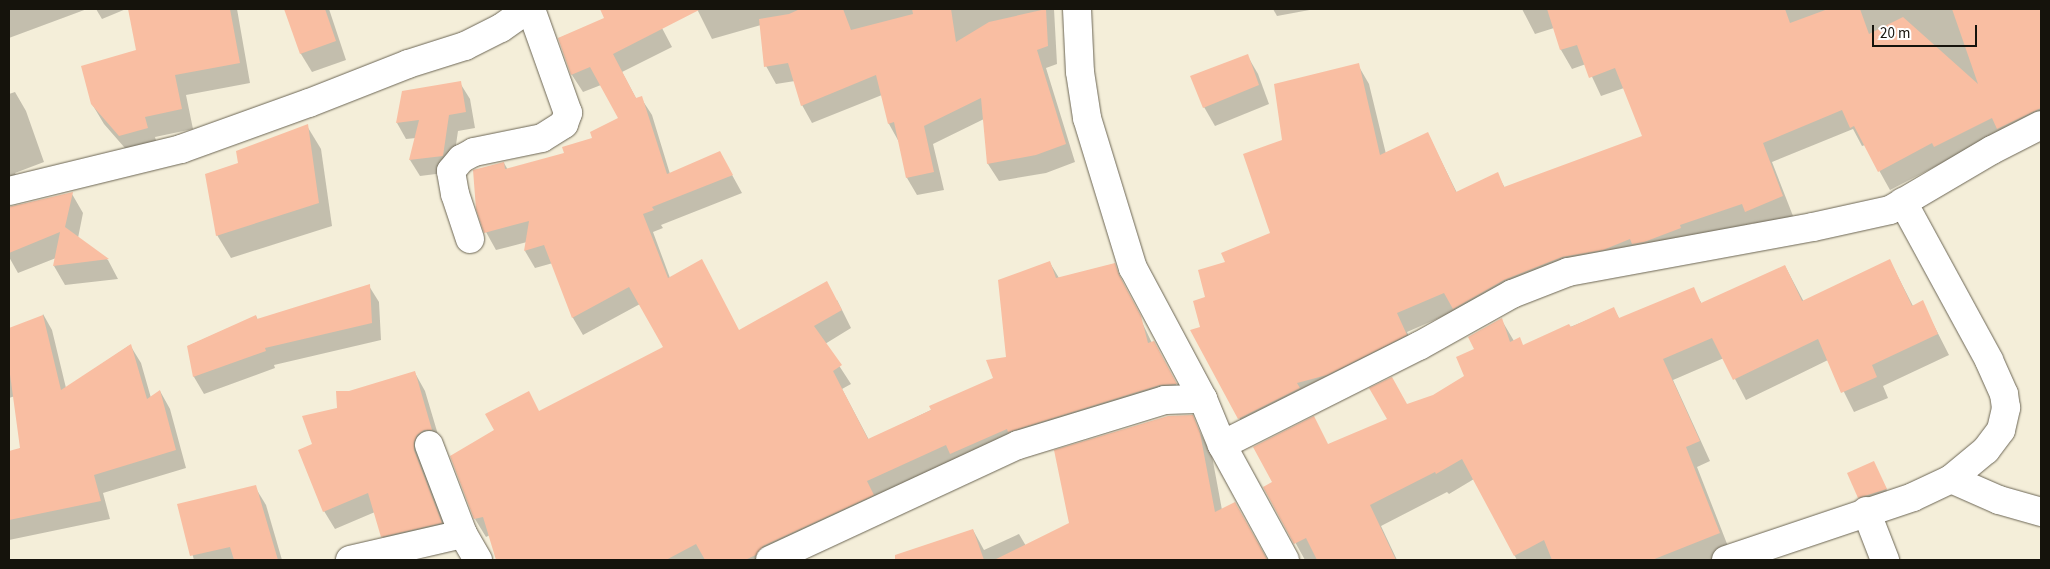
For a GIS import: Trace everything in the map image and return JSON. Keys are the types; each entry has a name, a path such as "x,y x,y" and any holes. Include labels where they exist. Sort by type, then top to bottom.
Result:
{"street":[{"path":"9,191 181,149 309,103 408,64 465,46 501,28 529,9 568,113 564,124 542,138 474,152 461,159 451,171 470,239"},
{"path":"1077,9 1080,72 1087,118 1133,268 1203,399 1222,445 1285,560"},
{"path":"1222,445 1419,346 1512,294 1568,272 1813,227 1890,210 1992,150 2041,125"},
{"path":"1726,560 1866,511 1913,497 1951,479 1986,450 2001,430 2006,408 2004,394 1989,360 1903,202"},
{"path":"770,560 1018,445 1165,400 1203,399"},
{"path":"429,445 462,534 478,560"},
{"path":"1951,479 1999,500 2041,512"},
{"path":"1866,511 1885,560"},
{"path":"350,560 462,534"}],"building":[{"path":"128,9 230,9 240,63 175,75 182,109 145,117 148,128 119,136 91,104 81,66 136,50"},
{"path":"284,9 325,9 336,41 300,54"},
{"path":"600,9 701,9 613,54 636,98 642,96 667,174 720,151 733,175 652,207 654,210 643,214 668,278 702,259 739,330 827,281 842,310 814,326 842,365 833,371 868,439 931,410 929,406 993,378 986,360 1006,357 998,280 1050,261 1056,278 1115,263 1119,275 1141,316 1148,343 1154,341 1177,384 1160,385 1008,432 1007,429 950,454 946,445 867,481 874,495 763,546 756,555 745,560 705,560 696,544 666,560 496,560 483,517 474,519 450,456 494,430 485,414 529,391 539,411 663,347 629,287 572,318 544,245 524,251 529,221 484,233 476,209 473,170 504,162 505,169 564,153 562,147 592,138 590,132 618,118 590,67 571,75 558,38 604,18"},
{"path":"800,9 843,9 851,30 913,14 912,9 951,9 956,42 989,22 1046,9 1048,46 1037,50 1066,144 1036,155 987,164 981,98 924,126 934,172 906,178 894,122 888,124 876,75 801,106 788,63 764,67 759,19 789,14"},
{"path":"1547,9 1785,9 1790,23 1828,9 1860,9 1869,34 1903,17 1978,84 1952,9 2041,9 2041,108 1997,129 1992,118 1934,147 1932,143 1878,172 1854,126 1850,128 1842,110 1763,143 1783,196 1745,212 1742,204 1680,225 1681,228 1644,242 1632,244 1630,239 1603,250 1562,257 1504,280 1453,309 1444,293 1397,313 1407,335 1327,375 1297,383 1300,388 1238,419 1190,330 1200,327 1193,301 1205,297 1198,270 1225,262 1221,253 1270,233 1243,154 1282,140 1274,84 1359,63 1380,155 1428,132 1456,192 1498,172 1504,187 1642,136 1615,68 1589,78 1577,45 1560,50"},
{"path":"1248,54 1259,85 1203,108 1190,76"},
{"path":"461,81 466,112 449,115 443,156 409,160 419,120 396,123 402,91"},
{"path":"308,124 319,203 216,236 205,174 238,163 236,151"},
{"path":"73,192 65,227 109,259 53,266 60,232 9,253 9,207"},
{"path":"1890,259 1912,306 1923,300 1938,334 1872,365 1877,377 1841,393 1818,339 1733,380 1712,338 1663,359 1700,441 1686,447 1720,533 1652,560 1552,560 1544,540 1514,556 1462,459 1436,474 1435,472 1370,505 1396,560 1317,560 1306,538 1294,544 1263,487 1272,482 1253,447 1314,416 1328,444 1387,419 1369,388 1392,377 1407,404 1433,395 1464,376 1456,357 1474,349 1468,337 1502,318 1510,342 1520,337 1523,345 1569,324 1571,327 1614,307 1619,318 1694,287 1701,303 1785,265 1802,301"},
{"path":"370,284 372,323 265,348 266,351 193,377 187,346 256,315 257,319"},
{"path":"43,315 61,390 131,344 147,399 160,390 176,450 94,475 101,501 9,520 9,451 20,448 9,367 9,328"},
{"path":"415,371 432,430 424,430 417,435 414,442 414,450 442,523 381,537 368,493 323,512 298,450 312,444 302,416 337,408 336,391 349,391"},
{"path":"1193,415 1200,433 1215,512 1235,502 1267,559 994,560 1069,523 1054,450 1168,416"},
{"path":"1874,461 1887,489 1858,498 1847,473"},
{"path":"256,485 278,560 234,560 230,547 190,556 177,504"},
{"path":"973,529 984,560 895,560 895,555"}]}
